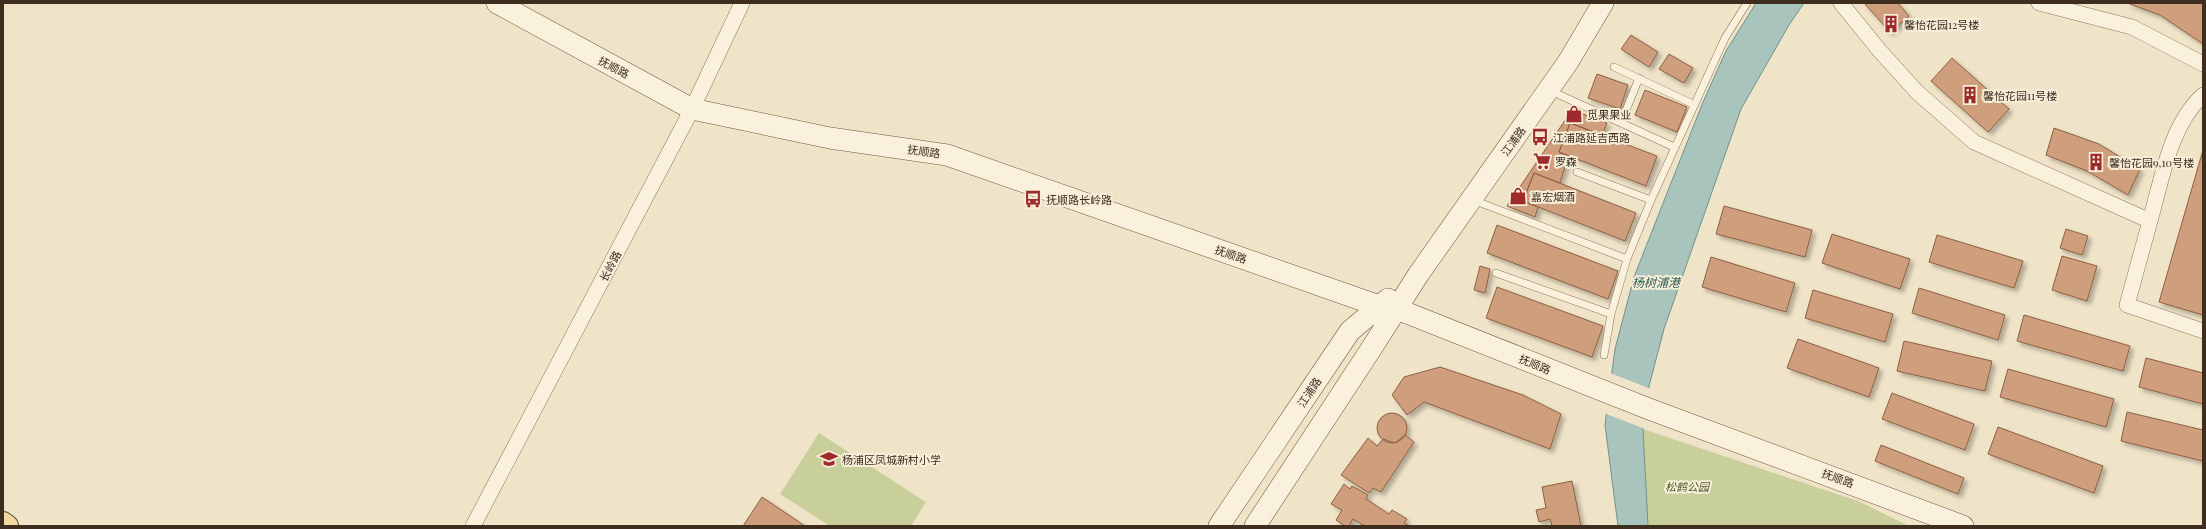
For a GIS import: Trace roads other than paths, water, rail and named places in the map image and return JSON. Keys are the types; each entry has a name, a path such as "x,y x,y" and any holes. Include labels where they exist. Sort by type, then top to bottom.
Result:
{"main road":[{"path":"3,523 7,526"}],"street":[{"name":"抚顺路","path":"497,3 692,109 830,138 947,155 1388,307 1649,410 1963,526"},
{"name":"长岭路","path":"473,526 692,109 742,3"},
{"name":"江浦路","path":"1255,526 1388,307 1418,275 1549,90 1584,36 1603,3"},
{"path":"1841,3 1879,50 1917,92 1974,142 2150,221"},
{"path":"2049,5 2132,27 2203,64"},
{"path":"2203,95 2192,105 2174,141 2127,305 2203,331"},
{"name":"江浦路","path":"1219,526 1350,331 1388,307"}],"lane":[{"path":"1604,355 1611,314 1627,259 1651,200 1693,104 1725,38 1748,3"},
{"path":"1614,67 1693,104"},
{"path":"1621,123 1639,78"},
{"path":"1549,90 1674,147"},
{"path":"1577,172 1651,200"},
{"path":"1471,199 1627,259"},
{"path":"1496,273 1611,314"}],"water":[{"name":"杨树浦港","path":"1756,3 1804,3 1789,25 1741,109 1664,329 1649,386 1643,429 1648,526 1618,526 1605,425 1615,349 1634,277 1703,102 1726,51"}],"place":[{"name":"馨怡花园12号楼","path":"1891,24"},
{"name":"馨怡花园11号楼","path":"1970,95"},
{"name":"觅果果业","path":"1574,114"},
{"name":"江浦路延吉西路","path":"1540,137"},
{"name":"罗森","path":"1542,161"},
{"name":"馨怡花园9,10号楼","path":"2096,162"},
{"name":"嘉宏烟酒","path":"1518,196"},
{"name":"抚顺路长岭路","path":"1033,199"},
{"name":"杨浦区凤城新村小学","path":"829,459"}],"park label":[{"name":"松鹤公园","path":"1687,486"}]}
